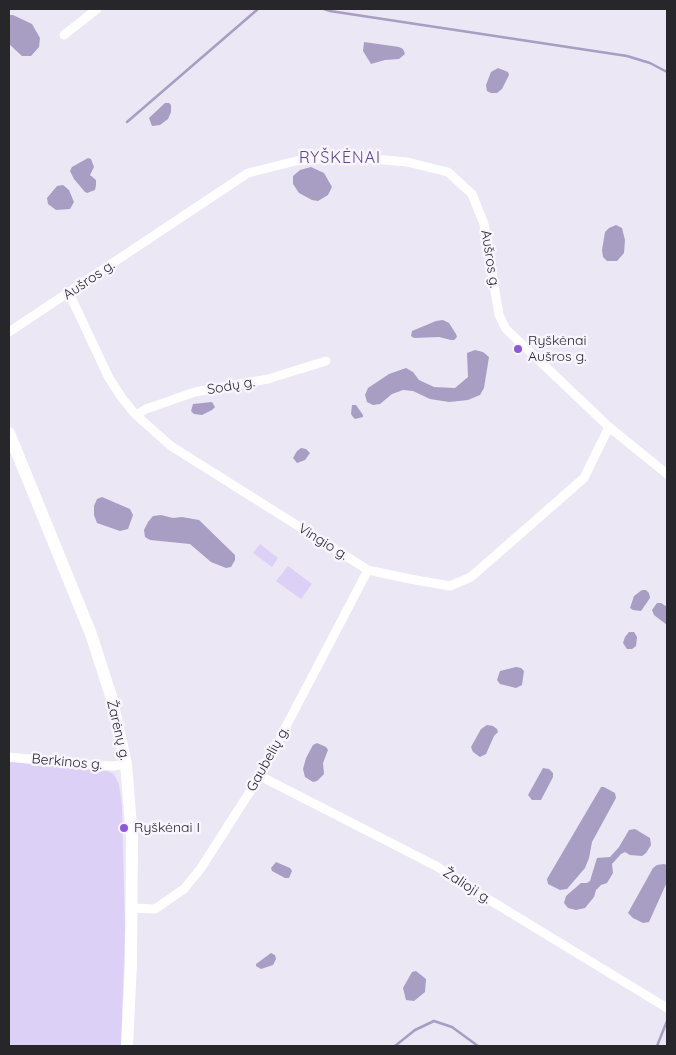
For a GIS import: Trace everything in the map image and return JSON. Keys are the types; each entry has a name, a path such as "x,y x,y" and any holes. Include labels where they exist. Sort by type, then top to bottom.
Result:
{"main road":[{"name":"Žarėnų g.","path":"9,433 91,634 111,696 126,764 132,838 131,964 127,1046"}],"street":[{"path":"64,35 97,9"},
{"name":"Aušros g.","path":"9,332 248,174 296,161 352,157 407,162 448,172 472,194 484,224 499,315 506,329 609,427 667,474"},
{"name":"Vingio g.","path":"69,293 110,378 122,398 136,415 171,446 368,570 450,586 471,577 584,478 609,427"},
{"name":"Sodų g.","path":"136,415 146,409 195,392 268,379 326,361"},
{"name":"Gaubelių g.","path":"132,908 156,908 184,889 201,868 260,776 368,570"},
{"name":"Berkinos g.","path":"9,757 91,765 113,766 126,764"},
{"name":"Žalioji g.","path":"260,776 436,866 667,1008"}],"shaded area":[{"path":"9,15 32,24 40,38 39,47 31,56 22,56 9,44"},
{"path":"364,42 399,47 403,49 405,54 399,59 371,64 363,51"},
{"path":"498,68 508,72 509,75 502,89 497,93 491,93 487,91 486,85 491,72"},
{"path":"165,103 171,105 168,119 160,125 152,126 149,118"},
{"path":"88,158 91,159 94,167 90,175 96,180 96,185 95,190 87,193 74,179 70,171 72,167"},
{"path":"311,167 324,173 332,187 328,195 318,201 299,193 293,184 293,176 300,170"},
{"path":"63,185 69,190 74,202 70,209 56,210 48,204 47,198 57,186"},
{"path":"616,225 622,228 625,240 624,253 617,261 607,261 603,257 602,250 605,232"},
{"path":"443,320 449,323 456,334 457,337 454,340 439,337 414,338 411,336 412,331"},
{"path":"475,350 483,352 489,357 484,388 480,395 468,400 449,402 430,399 413,391 403,390 392,394 380,404 373,405 367,402 365,395 368,388 389,374 406,368 413,372 419,380 434,387 455,388 468,377 467,353"},
{"path":"212,402 215,407 202,415 194,414 191,411 193,404"},
{"path":"352,405 356,405 363,417 355,419 353,417 351,414"},
{"path":"301,448 306,449 310,453 305,460 297,463 293,458"},
{"path":"102,497 130,509 133,515 128,529 120,531 97,523 94,515 94,506 97,499"},
{"path":"161,515 199,520 235,555 235,560 231,567 226,568 211,562 190,544 150,540 145,537 144,530 148,522 153,516"},
{"path":"260,544 278,558 272,567 253,553"},
{"path":"288,566 312,584 301,599 276,581"},
{"path":"642,590 646,590 649,593 650,598 641,611 633,610 630,608 634,596"},
{"path":"657,603 667,607 667,625 654,615 652,610"},
{"path":"629,632 634,632 637,637 636,646 632,649 627,649 623,643"},
{"path":"516,667 524,671 522,685 516,688 500,684 497,680 500,671"},
{"path":"487,725 493,726 498,732 494,736 486,754 480,757 473,752 471,747 481,729"},
{"path":"317,743 328,750 323,763 324,774 317,781 313,782 305,777 303,769 313,745"},
{"path":"9,762 107,771 114,774 119,785 122,807 125,927 121,1046 9,1046"},
{"path":"543,768 549,769 553,773 553,777 541,800 532,800 528,795"},
{"path":"601,787 615,793 616,798 592,842 585,868 567,889 560,890 548,884 547,879"},
{"path":"635,829 650,838 651,845 646,853 642,856 630,855 625,852 621,854 612,864 613,873 607,883 601,885 596,890 594,897 585,908 576,910 568,908 564,903 566,896 581,883 590,881 597,858 610,857 619,847 629,830"},
{"path":"276,862 290,868 292,871 289,878 285,878 272,871 271,868"},
{"path":"664,864 667,865 667,882 649,922 643,923 628,913 653,868"},
{"path":"271,953 275,955 276,959 273,965 261,969 256,966 256,964"},
{"path":"416,971 426,979 425,992 414,1001 406,1000 403,988 412,972"}],"waterway":[{"path":"127,122 258,9"},
{"path":"324,9 627,56 650,63 667,72"},
{"path":"395,1046 415,1030 434,1021 452,1027 478,1046"},
{"path":"657,1046 667,1021"}],"place":[{"name":"Ryškėnai Aušros g.","path":"518,349"},
{"name":"Ryškėnai I","path":"124,828"}],"district":[{"name":"RYŠKĖNAI","path":"340,158"}]}
